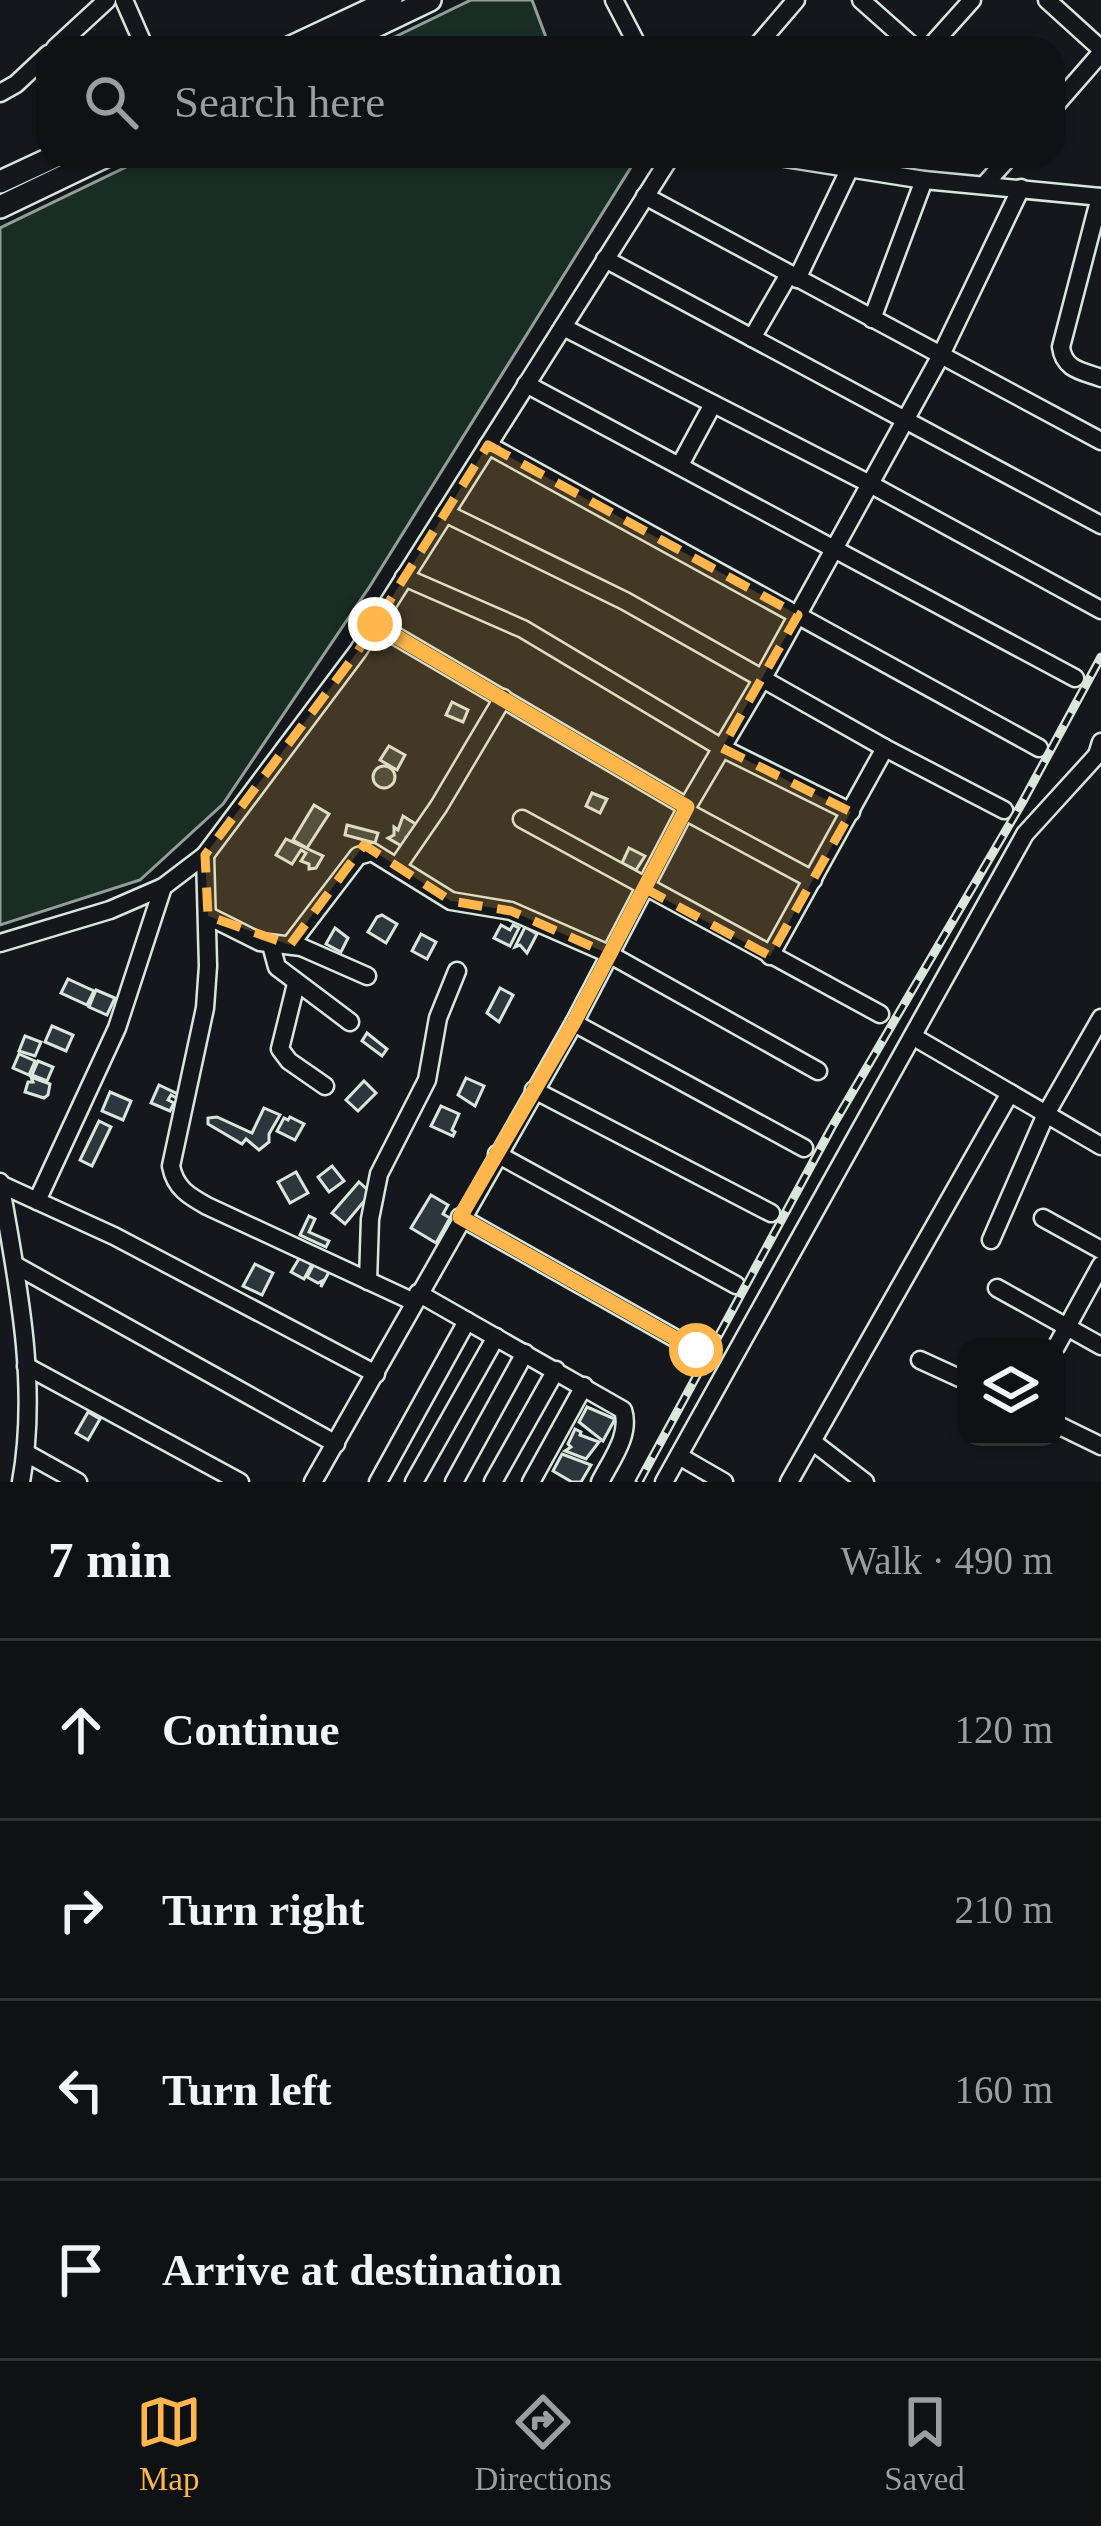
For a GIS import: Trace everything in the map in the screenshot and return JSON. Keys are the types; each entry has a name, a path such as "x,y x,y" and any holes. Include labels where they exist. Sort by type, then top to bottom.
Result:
{"main road":[{"path":"316,36 382,7 430,0"},
{"path":"345,36 382,7"},
{"path":"2,177 39,168"},
{"path":"0,207 55,168"}],"street":[{"path":"68,36 107,0"},
{"path":"124,0 140,36"},
{"path":"614,0 633,36"},
{"path":"765,36 796,0"},
{"path":"861,0 902,36"},
{"path":"940,36 972,0"},
{"path":"1047,0 1101,51 1065,94"},
{"path":"0,93 36,65"},
{"path":"0,944 110,910 164,886 206,855 375,624 663,168"},
{"path":"752,338 793,276 837,168"},
{"path":"860,168 925,180 1101,197 1093,260 1061,347 1063,360 1071,367 1101,378"},
{"path":"986,183 999,168"},
{"path":"872,319 925,180"},
{"path":"313,1482 574,1022 686,809 940,357 1021,188"},
{"path":"645,196 1101,442"},
{"path":"605,259 1101,525"},
{"path":"563,327 870,484 1101,610"},
{"path":"526,384 1075,678"},
{"path":"680,465 713,404"},
{"path":"488,445 1039,748"},
{"path":"445,513 625,601 1004,810"},
{"path":"404,578 523,629 722,748 851,812"},
{"path":"375,624 813,880"},
{"path":"397,867 503,698"},
{"path":"770,956 885,748"},
{"path":"664,1482 1025,834 1100,751"},
{"path":"522,819 880,1014"},
{"path":"350,1022 277,967 280,945 364,851 451,901 511,911 609,954 818,1072"},
{"path":"206,855 205,1008 171,1166 179,1188 207,1206 368,1281 467,1321 623,1410 627,1420 600,1482"},
{"path":"37,1201 117,1028 164,886"},
{"path":"208,916 367,976"},
{"path":"368,1281 376,1186 388,1150 427,1080 443,1001 457,971"},
{"path":"296,984 280,1049 289,1061 325,1085"},
{"path":"991,1240 1046,1114 1101,1018"},
{"path":"574,1022 804,1148"},
{"path":"914,1037 1101,1146"},
{"path":"534,1090 771,1213"},
{"path":"789,1482 1010,1093"},
{"path":"497,1154 736,1285"},
{"path":"0,1183 114,1236 376,1375"},
{"path":"0,1183 26,1366 26,1453 21,1482"},
{"path":"460,1217 696,1350"},
{"path":"1043,1218 1101,1250"},
{"path":"15,1264 336,1444"},
{"path":"1061,1338 1101,1265"},
{"path":"997,1288 1101,1346"},
{"path":"378,1482 467,1321"},
{"path":"414,1482 496,1337"},
{"path":"454,1482 525,1353"},
{"path":"920,1360 957,1377"},
{"path":"26,1366 240,1482"},
{"path":"493,1482 556,1370"},
{"path":"531,1482 584,1385"},
{"path":"1065,1428 1101,1446"},
{"path":"813,1442 865,1482"},
{"path":"26,1453 78,1482"},
{"path":"679,1456 724,1482"}],"highlighted area":[{"path":"488,445 798,615 722,748 851,812 770,956 644,888 609,954 511,911 451,901 364,845 290,945 208,916 205,855 358,651"}],"green space":[{"path":"471,0 532,0 546,36 397,36"},
{"path":"124,168 631,168 370,586 223,804 140,880 0,925 0,228"}],"building":[{"path":"452,702 468,710 463,722 446,715"},
{"path":"389,746 405,755 397,770 380,760"},
{"path":"384,766 395,777 384,788 373,777"},
{"path":"592,793 607,799 600,813 586,806"},
{"path":"314,805 329,814 307,848 293,840"},
{"path":"403,816 422,828 411,841 406,838 405,848 388,838 394,835 394,827 398,830"},
{"path":"347,825 378,833 375,843 345,835"},
{"path":"286,839 323,856 316,868 309,869 301,861 306,853 301,850 292,864 276,855"},
{"path":"629,848 645,856 636,870 622,863"},
{"path":"382,915 397,924 386,943 368,932"},
{"path":"501,925 519,928 510,946 494,938"},
{"path":"525,927 537,934 527,953 520,945 515,947"},
{"path":"335,928 348,938 341,952 326,944"},
{"path":"421,934 436,942 427,959 412,951"},
{"path":"68,979 94,991 87,1005 61,993"},
{"path":"500,988 513,995 499,1022 487,1013"},
{"path":"96,990 115,998 107,1015 89,1007"},
{"path":"52,1026 73,1035 66,1051 45,1042"},
{"path":"367,1033 387,1049 382,1056 362,1041"},
{"path":"25,1036 41,1042 35,1056 19,1051"},
{"path":"19,1054 35,1061 29,1075 13,1068"},
{"path":"38,1061 53,1067 47,1081 32,1075"},
{"path":"31,1077 50,1084 48,1095 25,1092 28,1082 33,1082"},
{"path":"466,1078 484,1086 475,1106 458,1095"},
{"path":"364,1081 376,1093 358,1111 346,1100"},
{"path":"159,1085 182,1096 180,1100 171,1095 170,1111 151,1103"},
{"path":"110,1092 131,1101 123,1120 102,1111"},
{"path":"441,1106 459,1114 453,1136 431,1126"},
{"path":"264,1108 280,1115 269,1142 259,1150 246,1139 242,1144 208,1124 208,1118 217,1117 252,1133"},
{"path":"284,1118 304,1124 295,1140 277,1131"},
{"path":"99,1121 111,1127 92,1166 80,1160"},
{"path":"332,1166 344,1181 329,1192 318,1177"},
{"path":"296,1172 308,1193 290,1203 278,1182"},
{"path":"359,1182 371,1193 345,1224 332,1213"},
{"path":"431,1195 448,1205 443,1214 450,1218 436,1243 411,1228"},
{"path":"309,1216 315,1219 309,1232 329,1241 326,1247 300,1235"},
{"path":"300,1257 312,1264 304,1279 291,1272"},
{"path":"255,1264 273,1273 262,1295 243,1286"},
{"path":"314,1264 329,1272 321,1287 322,1281 307,1277"},
{"path":"587,1407 615,1419 603,1441 579,1422"},
{"path":"88,1412 100,1419 88,1440 76,1433"},
{"path":"575,1429 599,1442 586,1459 565,1451 571,1447"},
{"path":"562,1454 591,1465 581,1482 553,1471"}],"railway":[{"path":"639,1482 832,1127 1022,803 1101,657"}],"route":[{"path":"375,624 687,807 574,1022 460,1217 696,1350"}]}
